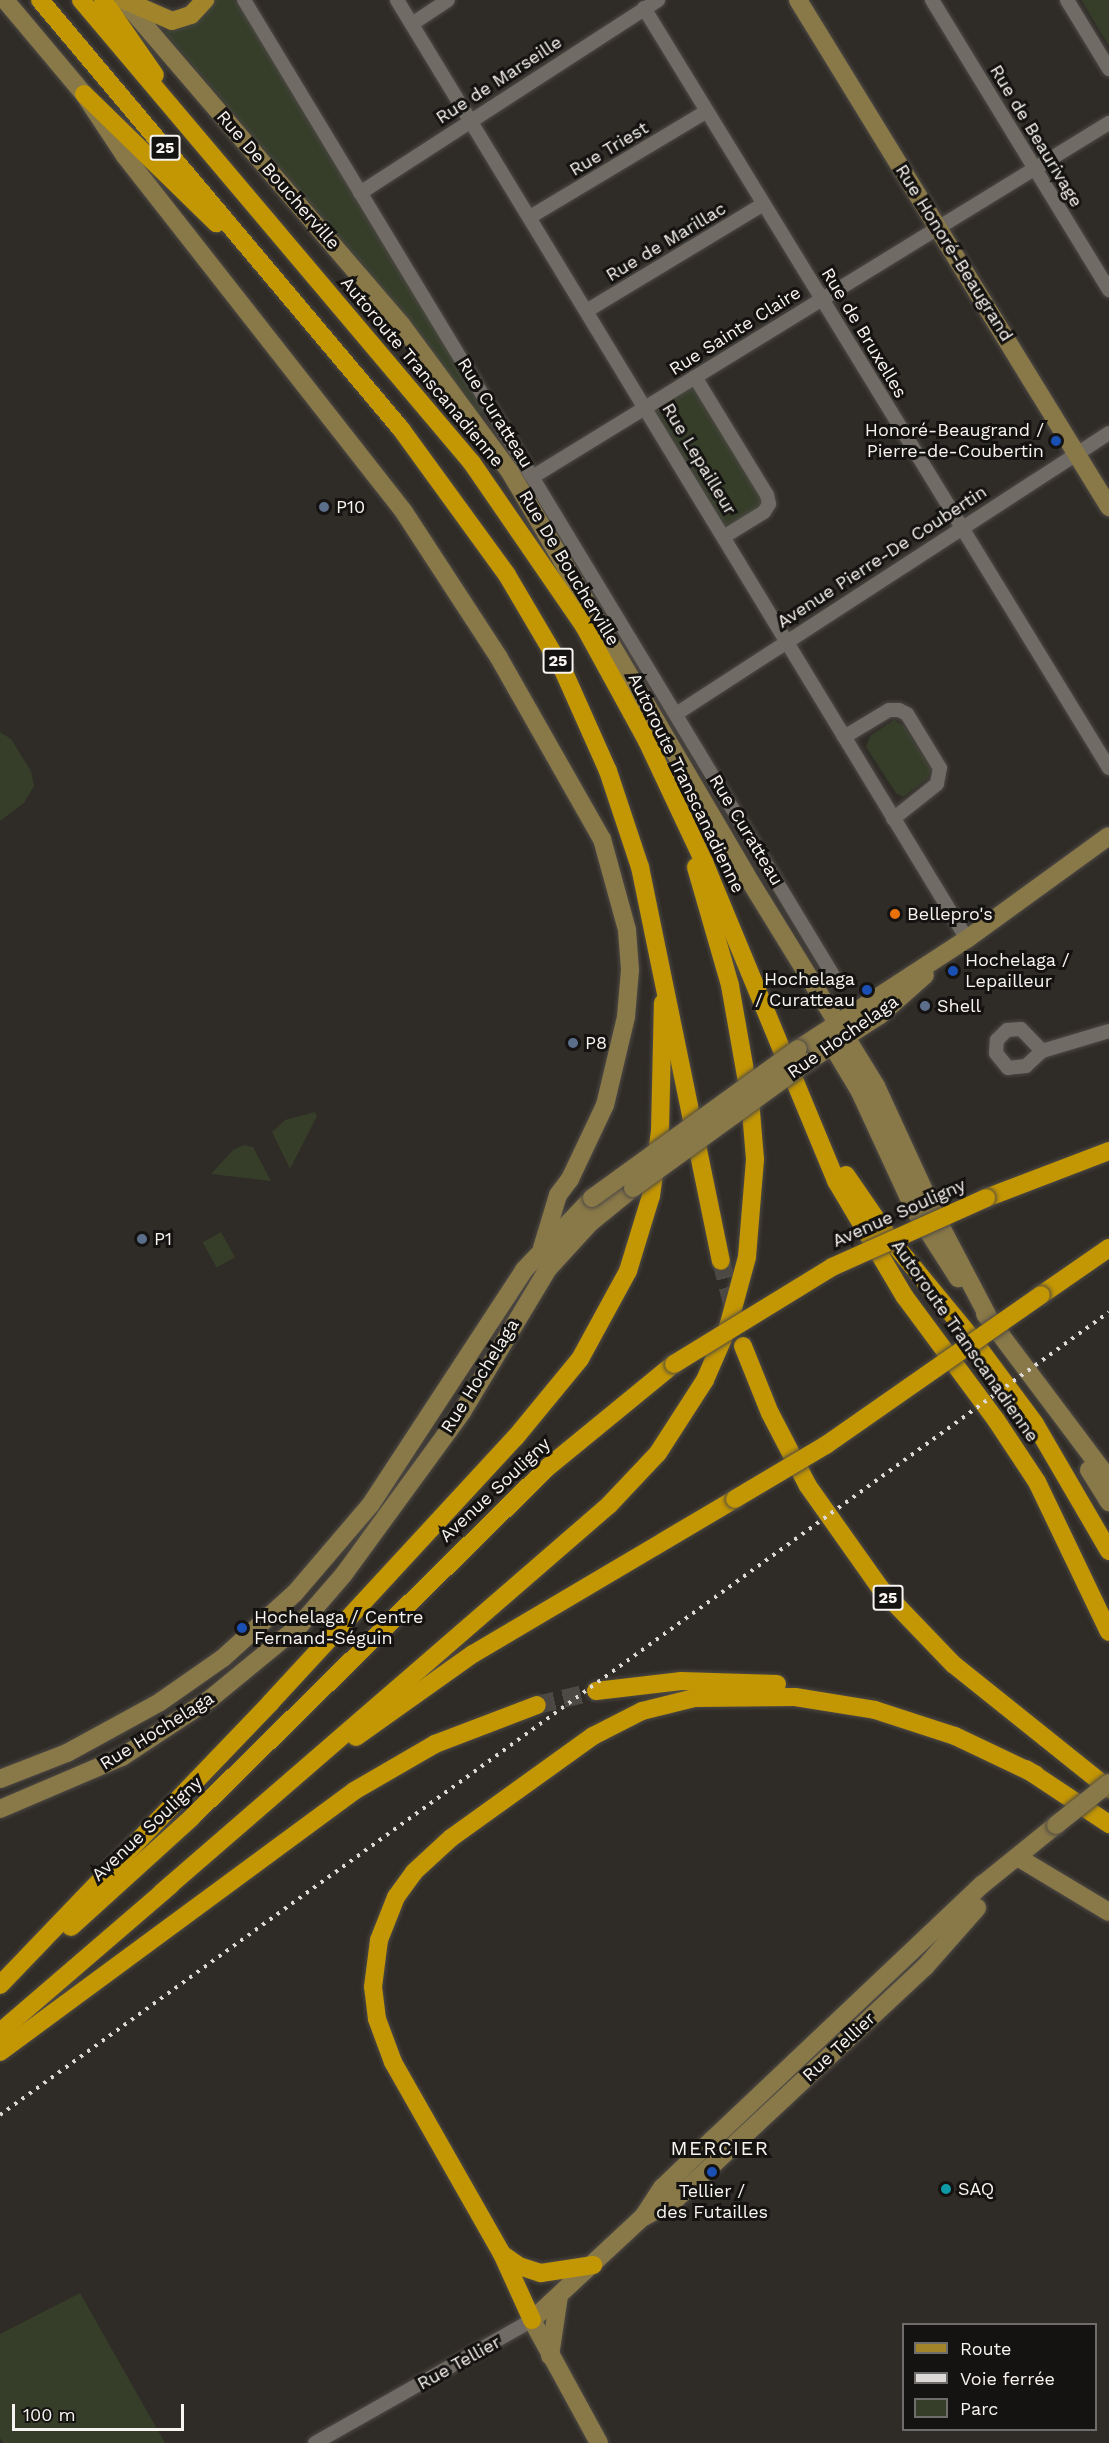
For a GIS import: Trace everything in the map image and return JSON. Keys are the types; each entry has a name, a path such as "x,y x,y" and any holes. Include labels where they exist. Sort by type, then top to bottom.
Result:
{"highway":[{"name":"25","path":"40,0 275,278 434,472 546,638 589,725 625,817 664,977 721,1262"},
{"name":"Autoroute Transcanadienne","path":"81,0 197,140 413,391 519,527 584,626 647,741 680,811 837,1181 878,1256 1032,1474 1109,1632"},
{"path":"103,0 197,140"},
{"path":"84,94 155,167 275,278"},
{"path":"0,2032 574,1536 629,1485 669,1437 705,1380 734,1308 750,1240 755,1174 750,1099 730,985 680,811"},
{"path":"0,1985 402,1560 543,1407 591,1343 628,1271 651,1196 660,1131 664,977"},
{"path":"778,1043 860,1196 1024,1410 1109,1551"},
{"name":"Avenue Souligny","path":"0,1990 191,1818 540,1475 674,1364 832,1267 986,1198 1109,1151"},
{"path":"161,1893 369,1727 473,1654 826,1445 1109,1248"},
{"name":"25","path":"743,1346 770,1413 807,1486 881,1589 953,1664 1109,1789"},
{"path":"596,1691 667,1682 730,1680 822,1691 920,1717 974,1740 1035,1774 1109,1824"},
{"path":"532,2320 502,2254 393,2062 374,2003 375,1956 389,1912 414,1872 437,1849 593,1736 642,1711 693,1698 789,1696 875,1710 955,1736 1035,1774"},
{"path":"0,2052 372,1780 452,1736 537,1705"},
{"path":"502,2254 519,2266 541,2273 593,2265"}],"main road":[{"path":"5,0 84,94 125,156 344,431 416,530 504,667 602,839 624,911 630,960 629,996 608,1095 570,1179 555,1201 542,1248"},
{"path":"123,0 172,21 191,15 206,0"},
{"name":"Rue De Boucherville","path":"123,0 387,307 493,446 566,561 838,1034"},
{"name":"Rue Honoré-Beaugrand","path":"798,0 1109,507"},
{"name":"Rue Hochelaga","path":"0,1779 67,1753 160,1702 223,1658 287,1601 370,1504 516,1281 542,1248 803,1056 838,1034 880,1015 967,939 1109,836"},
{"path":"838,1034 876,1086 940,1225 991,1322 1050,1404 1109,1479"},
{"path":"570,1179 591,1211"},
{"name":"Rue Hochelaga","path":"0,1809 122,1757 210,1699 300,1625 378,1530 462,1412 539,1282 591,1211"},
{"path":"1050,1404 1109,1502"},
{"name":"Rue Tellier","path":"532,2320 644,2217 662,2188 983,1884 1019,1858 1109,1783"},
{"path":"1019,1858 1109,1912"},
{"path":"550,2356 559,2296"},
{"path":"532,2320 599,2443"}],"street":[{"name":"Rue Curatteau","path":"244,0 534,476 837,982"},
{"name":"Rue Lepailleur","path":"397,0 647,407 892,819 967,939"},
{"path":"412,24 448,0"},
{"name":"Rue de Marseille","path":"360,192 658,0"},
{"name":"Rue de Beaurivage","path":"932,0 1109,290"},
{"path":"1067,0 1109,69"},
{"name":"Rue de Bruxelles","path":"644,9 1109,768"},
{"name":"Rue Triest","path":"530,217 707,111"},
{"name":"Rue Sainte Claire","path":"534,476 1109,123"},
{"name":"Rue de Marillac","path":"588,310 764,204"},
{"path":"695,377 767,495 769,504 764,512 725,536"},
{"name":"Avenue Pierre-De Coubertin","path":"676,714 786,640 1109,433"},
{"path":"844,737 889,710 899,710 908,714 940,768 937,784 892,819"},
{"path":"1042,1051 1109,1031"},
{"name":"Rue Tellier","path":"315,2443 532,2320"}],"green space":[{"path":"213,0 235,0 484,410 480,415 358,260 164,32 193,23"},
{"path":"1081,0 1109,0 1109,46"},
{"path":"695,377 768,504 719,533 646,406"},
{"path":"894,720 904,726 931,768 928,778 903,797 896,793 866,747 870,736"},
{"path":"0,732 11,739 31,771 34,786 24,803 0,821"},
{"path":"315,1112 317,1116 290,1169 272,1132 285,1120"},
{"path":"244,1145 253,1147 271,1181 211,1174 233,1150"},
{"path":"221,1232 235,1257 217,1268 203,1242"},
{"path":"80,2293 165,2443 3,2443 0,2438 0,2334"}],"tunnel":[{"path":"721,1261 743,1346"},
{"path":"537,1705 596,1691"}],"railway":[{"path":"0,2115 1109,1312"}],"place":[{"name":"Honoré-Beaugrand / Pierre-de-Coubertin","path":"1056,441"},
{"name":"P10","path":"324,507"},
{"name":"Bellepro's","path":"895,914"},
{"name":"Hochelaga / Lepailleur","path":"953,971"},
{"name":"Hochelaga / Curatteau","path":"867,990"},
{"name":"Shell","path":"925,1006"},
{"name":"P8","path":"573,1043"},
{"name":"P1","path":"142,1239"},
{"name":"Hochelaga / Centre Fernand-Séguin","path":"242,1628"},
{"name":"Tellier / des Futailles","path":"712,2172"},
{"name":"SAQ","path":"946,2189"}],"district":[{"name":"MERCIER","path":"720,2148"}]}
